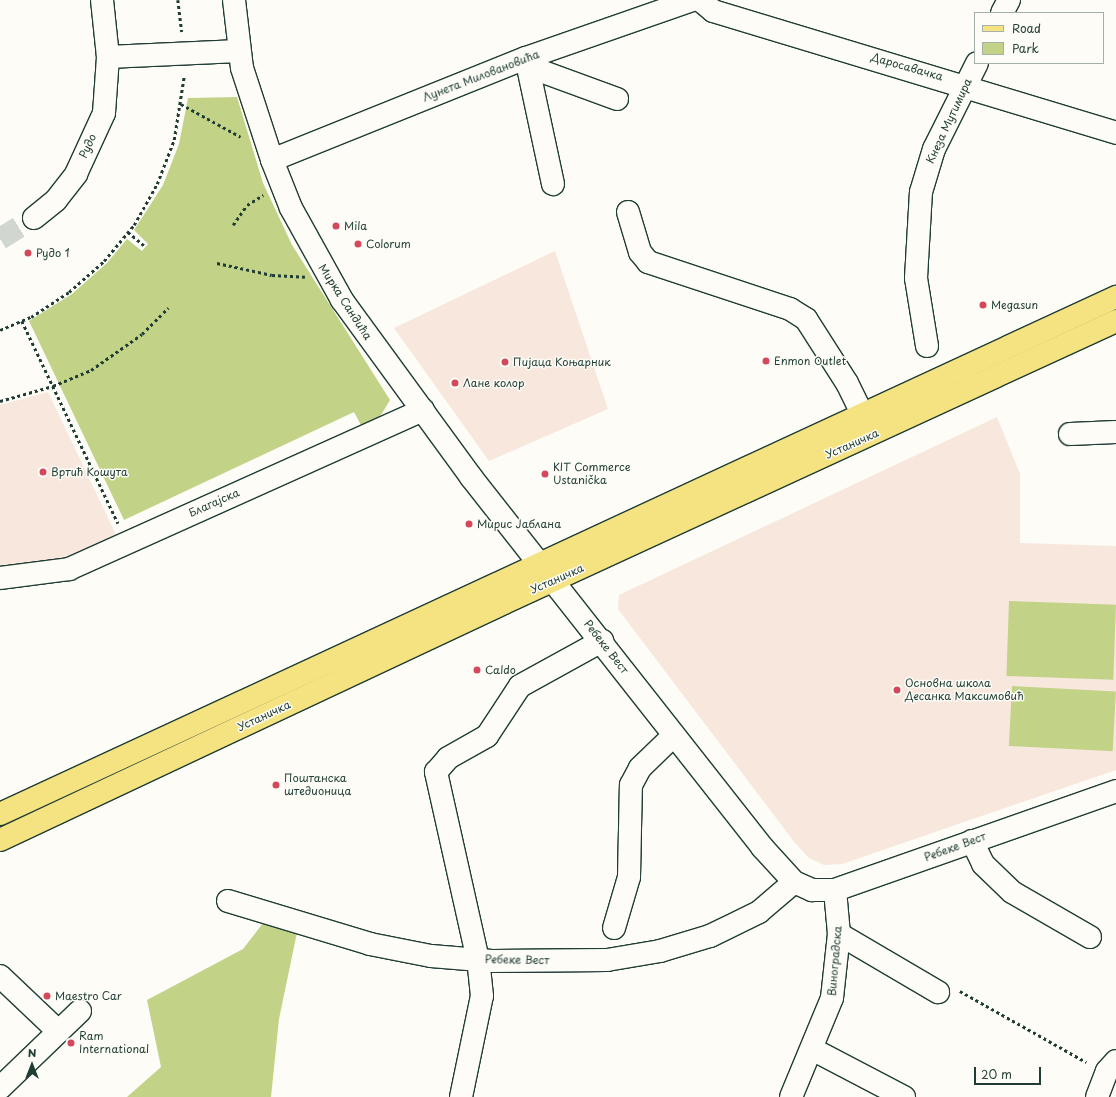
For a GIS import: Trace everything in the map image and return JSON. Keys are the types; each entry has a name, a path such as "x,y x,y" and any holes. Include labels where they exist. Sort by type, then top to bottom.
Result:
{"main road":[{"name":"Устаничка","path":"0,840 552,582 868,425 1116,297"},
{"name":"Устаничка","path":"0,814 538,563 1116,321"}],"street":[{"name":"Рудо","path":"34,218 56,200 76,174 104,113 108,57 102,0"},
{"name":"Мирка Сандића","path":"234,0 239,51 246,84 272,160 292,208 342,300 538,563"},
{"name":"Лунета Миловановића","path":"272,160 526,62 693,0"},
{"name":"Даросавачка","path":"700,0 713,11 966,85 1116,133"},
{"path":"1003,12 1009,0"},
{"path":"108,57 239,51"},
{"path":"526,62 617,100"},
{"path":"526,62 553,184"},
{"name":"Кнеза Мутимира","path":"927,346 916,278 921,192 934,149 976,64"},
{"path":"628,212 640,252 648,262 790,309 806,319 868,425"},
{"name":"Благајска","path":"0,578 69,569 127,541 423,410"},
{"path":"1070,434 1116,432"},
{"name":"Ребеке Вест","path":"538,563 552,582 602,641 762,847 794,882 812,890 835,890 1116,791"},
{"path":"461,1097 482,996 478,960 436,772 448,758 487,736 520,686 602,641"},
{"path":"614,928 629,877 632,785 650,757 674,735"},
{"path":"972,841 983,864 1008,888 1090,937"},
{"name":"Ребеке Вест","path":"228,901 370,944 430,956 478,960 607,960 660,951 742,921 794,882"},
{"name":"Виноградска","path":"791,1097 832,998 839,934 835,890"},
{"path":"839,934 938,992"},
{"path":"0,976 59,1032"},
{"path":"0,1088 80,1012"},
{"path":"812,1049 904,1097"},
{"path":"1097,1097 1111,1066"}],"path":[{"path":"0,330 22,321 69,292 104,261 128,232 157,184 174,140 181,104 185,53 178,0"},
{"path":"181,104 248,141"},
{"path":"233,225 247,205 270,191"},
{"path":"128,232 146,247"},
{"path":"217,263 272,275 308,277"},
{"path":"0,401 53,386 113,357 168,308"},
{"path":"22,321 127,541"},
{"path":"981,1003 1111,1066"}],"shaded area":[{"name":"Пијаца Коњарник","path":"555,251 608,409 489,461 394,328"},
{"name":"Вртић Кошута","path":"48,392 118,539 63,565 0,573 0,405"},
{"name":"Основна школа Десанка Максимовић","path":"997,417 1020,474 1020,543 1116,546 1116,770 842,864 824,865 809,858 795,843 618,609 619,595"}],"green space":[{"path":"237,97 263,183 292,245 390,400 381,415 362,427 354,412 124,520 29,321 72,294 107,263 127,239 142,251 148,244 134,230 163,185 179,144 188,98"},
{"path":"1009,601 1116,605 1113,680 1006,676"},
{"path":"1012,686 1116,691 1113,751 1009,746"},
{"path":"270,914 299,923 279,1019 271,1097 127,1097 161,1067 147,1000 243,949"}],"tunnel":[{"path":"0,239 34,218"}],"place":[{"name":"Mila","path":"336,226"},
{"name":"Colorum","path":"358,244"},
{"name":"Рудо 1","path":"28,253"},
{"name":"Megasun","path":"983,305"},
{"name":"Enmon Outlet","path":"766,361"},
{"name":"Пијаца Коњарник","path":"505,362"},
{"name":"Лане колор","path":"455,383"},
{"name":"Вртић Кошута","path":"43,472"},
{"name":"KIT Commerce Ustanička","path":"545,474"},
{"name":"Мирис Јаблана","path":"469,524"},
{"name":"Caldo","path":"477,670"},
{"name":"Основна школа Десанка Максимовић","path":"897,690"},
{"name":"Поштанска штедионица","path":"276,785"},
{"name":"Maestro Car","path":"47,996"},
{"name":"Ram International","path":"71,1043"}]}
